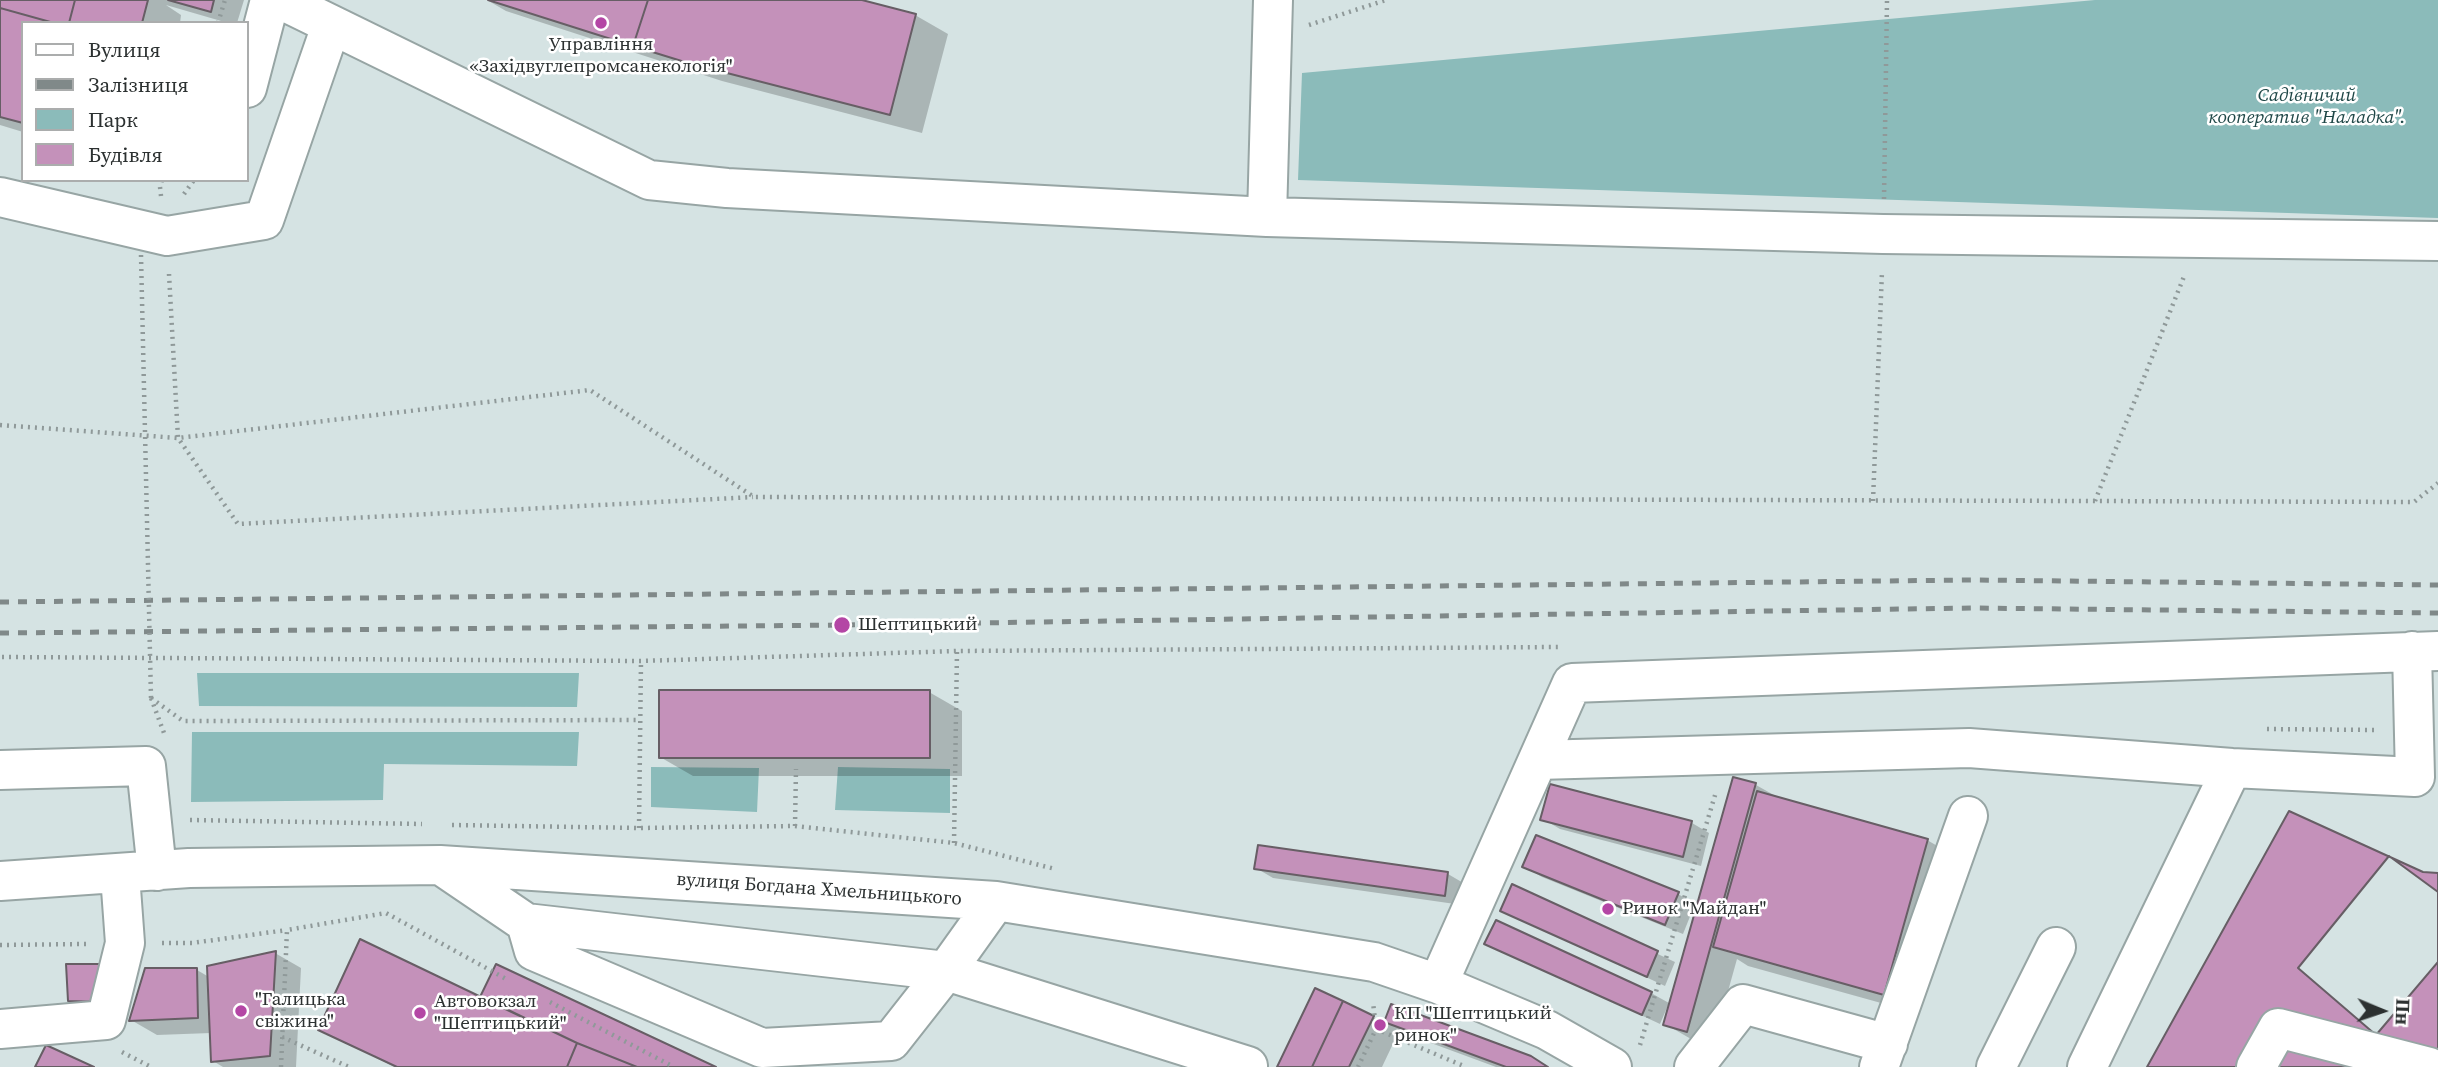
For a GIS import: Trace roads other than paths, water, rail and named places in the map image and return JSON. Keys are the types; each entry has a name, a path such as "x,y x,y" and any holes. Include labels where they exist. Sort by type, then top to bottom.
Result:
{"street":[{"path":"248,84 270,0"},
{"path":"281,0 649,180 727,188 1267,218 1883,233 2438,241"},
{"path":"1267,218 1273,0"},
{"path":"0,197 154,245 264,220 331,26"},
{"path":"1438,984 1572,683 2425,651 2415,777 2232,768 1969,748 1538,760"},
{"path":"0,770 146,766 157,871"},
{"path":"2087,1067 2232,768"},
{"path":"1694,1067 1743,1004 1883,1055 1968,816"},
{"path":"440,865 526,923 946,971 1248,1066"},
{"name":"вулиця Богдана Хмельницького","path":"0,881 203,868 440,865 996,901 1374,962 1438,984 1547,1030 1626,1056"},
{"path":"0,1029 106,1020 125,943 120,875"},
{"path":"526,923 534,951 762,1048 891,1041 996,901"},
{"path":"1996,1067 2056,947"},
{"path":"2256,1067 2278,1028 2429,1067"}],"railway":[{"path":"0,602 1972,580 2438,585"},
{"path":"0,633 842,625 1971,608 2438,613"}],"place":[{"name":"Управління «Західвуглепромсанекологія\"","path":"601,23"},
{"name":"Шептицький","path":"842,625"},
{"name":"Ринок \"Майдан\"","path":"1608,909"},
{"name":"\"Галицька свіжина\"","path":"241,1011"},
{"name":"Автовокзал \"Шептицький\"","path":"420,1013"},
{"name":"КП \"Шептицький ринок\"","path":"1380,1025"}],"park label":[{"name":"Садівничий кооператив \"Наладка\".","path":"2307,107"}]}
